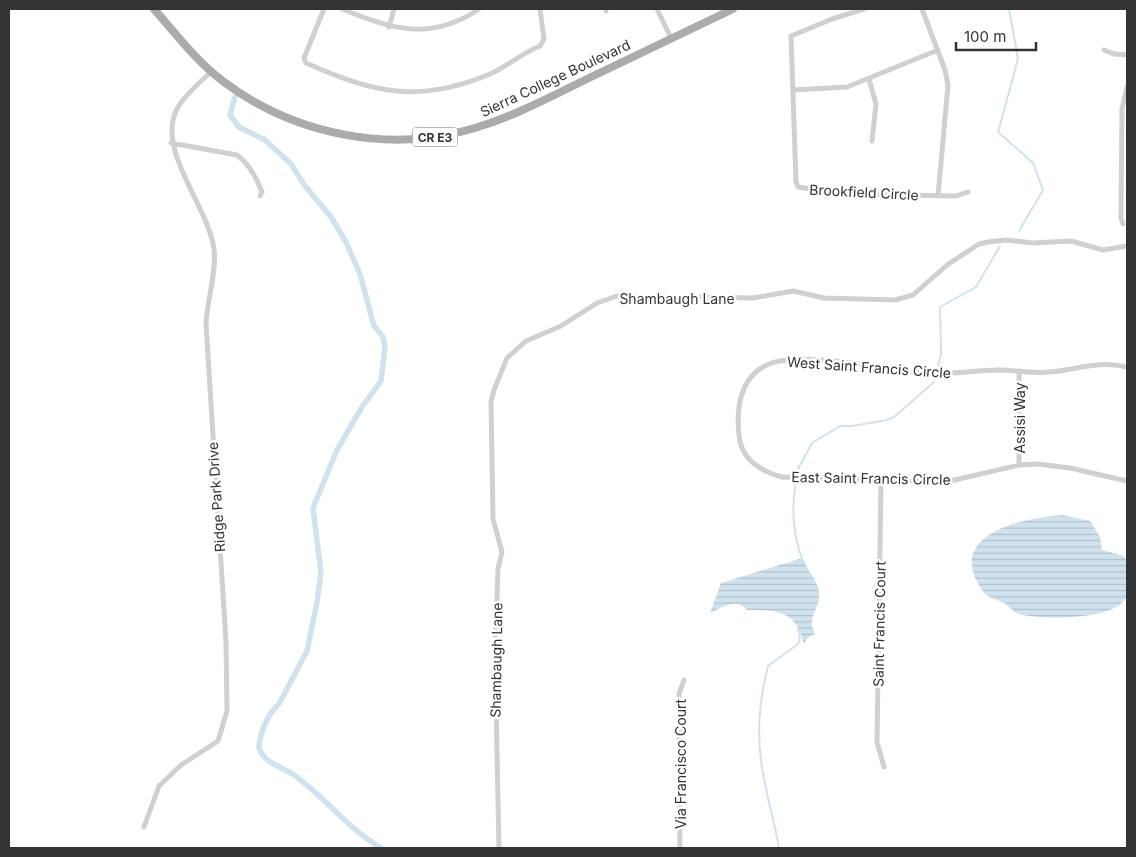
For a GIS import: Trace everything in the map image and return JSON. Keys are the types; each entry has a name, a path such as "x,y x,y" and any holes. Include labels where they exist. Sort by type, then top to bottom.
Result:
{"main road":[{"name":"Sierra College Boulevard","path":"154,9 212,71 251,100 308,126 361,138 410,140 454,134 496,121 732,9"}],"street":[{"path":"324,9 304,58 306,63 372,88 407,93 438,90 481,77 540,46 544,39 540,9"},
{"path":"342,9 389,27 408,30 454,22 479,9"},
{"path":"389,27 394,9"},
{"path":"657,9 671,38"},
{"name":"Brookfield Circle","path":"864,9 832,19 791,36 796,182 798,186 845,194 938,196 939,166 948,93 945,70 922,9"},
{"path":"792,90 839,88 869,79 938,50"},
{"path":"1104,50 1114,54 1127,55"},
{"path":"212,71 177,108 171,128 171,143 237,154 243,159 254,177 262,192 260,196"},
{"path":"869,79 876,104 872,141"},
{"path":"1123,224 1121,218 1122,109 1127,87"},
{"name":"Ridge Park Drive","path":"144,827 159,786 181,765 218,741 227,710 226,642 206,324 207,304 215,260 214,248 204,214 171,143"},
{"path":"938,196 960,196 968,192"},
{"name":"Shambaugh Lane","path":"500,848 495,656 498,576 502,552 493,519 491,402 498,377 507,358 526,341 560,326 597,303 617,296 753,298 793,291 824,298 895,300 913,295 947,265 979,244 1006,240 1033,243 1071,241 1103,250 1127,246"},
{"name":"West Saint Francis Circle","path":"737,420 740,397 749,380 764,367 785,360 825,361 928,374 1000,370 1048,372 1092,363 1127,367"},
{"name":"Assisi Way","path":"1019,371 1019,465"},
{"name":"East Saint Francis Circle","path":"737,420 739,442 746,457 770,473 782,477 946,482 1019,465 1037,464 1070,468 1127,481"},
{"name":"Saint Francis Court","path":"881,480 877,742 884,766"},
{"name":"Via Francisco Court","path":"680,848 679,694 684,680"}],"water":[{"path":"1063,515 1090,521 1100,537 1102,550 1124,556 1127,560 1128,591 1121,604 1110,610 1095,614 1061,617 1029,616 1019,614 1004,603 986,595 974,575 972,558 978,545 991,534 1007,526 1026,520"},
{"path":"799,559 804,560 819,591 812,619 815,634 807,638 804,645 801,633 796,625 784,614 747,610 738,604 729,604 710,613 721,583"}],"waterway":[{"path":"1009,9 1018,59 998,132 1033,163 1043,190 1019,231"},
{"path":"235,97 230,115 239,127 265,140 291,164 305,186 331,217 346,242 360,274 374,326 383,337 385,347 381,381 362,407 337,450 313,509 321,572 307,651 279,704 265,724 259,748 270,762 294,775 358,832 381,848"},
{"path":"938,367 941,354 940,307 976,287 1000,246"},
{"path":"798,469 812,443 840,426 852,426 894,417 934,382"},
{"path":"796,482 794,521 802,559"},
{"path":"779,848 761,760 759,719 762,692 768,666 798,644 800,638 798,629"}]}
